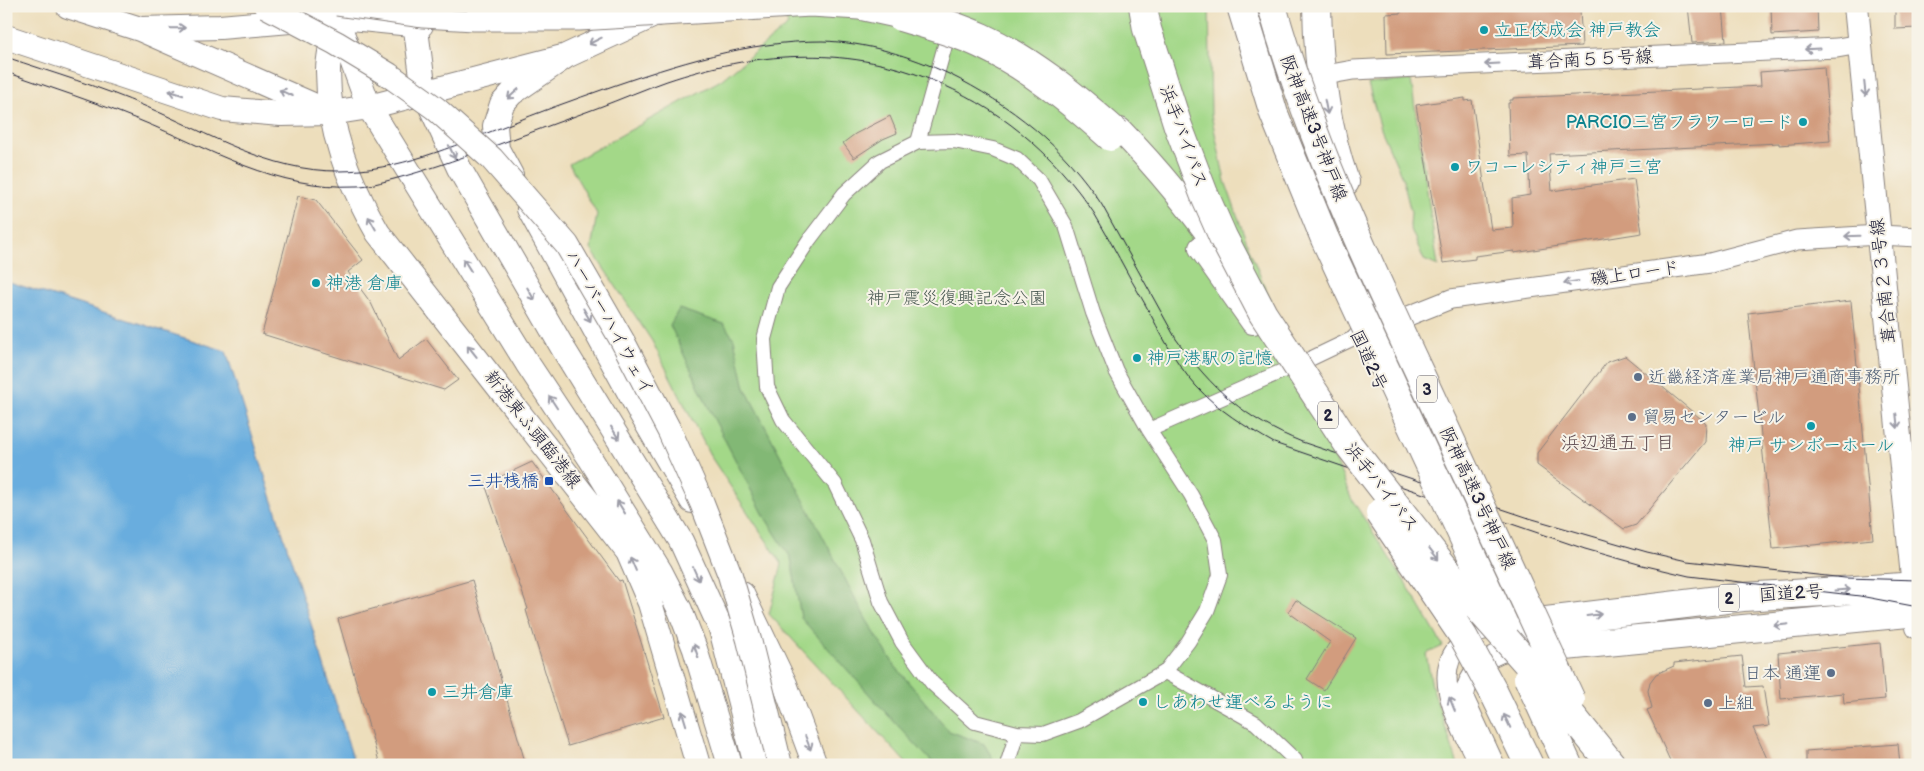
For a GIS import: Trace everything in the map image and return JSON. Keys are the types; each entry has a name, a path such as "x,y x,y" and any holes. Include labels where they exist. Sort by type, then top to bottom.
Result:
{"highway":[{"name":"浜手バイパス","path":"1133,6 1144,48 1194,198 1228,277 1315,395 1348,444 1462,590 1552,690 1612,765"},
{"name":"浜手バイパス","path":"1143,6 1148,29 1178,126 1258,318 1300,398 1430,585 1463,636 1494,693 1529,765"},
{"name":"阪神高速3号神戸線","path":"1241,6 1274,114 1325,239 1568,765"},
{"name":"国道2号","path":"1263,6 1268,62 1283,130 1310,214 1342,303 1502,639 1556,648 1917,605"},
{"name":"阪神高速3号神戸線","path":"1272,6 1285,52 1320,150 1361,249 1600,765"},
{"path":"1316,6 1320,76 1332,139 1344,181 1408,315 1546,620 1556,648"},
{"name":"国道2号","path":"1546,620 1743,597 1917,605"},
{"name":"2","path":"1502,639 1546,620"}],"street":[{"path":"68,6 140,29 331,113"},
{"name":"ハーバーハイウェイ","path":"266,6 344,48 389,75 435,108 492,159 567,245 628,350 670,432 702,503 730,575 749,640 780,765"},
{"path":"279,6 413,16 470,24 545,6"},
{"name":"ハーバーハイウェイ","path":"296,6 350,34 388,57 451,103 479,126 504,152 577,235 640,344 682,425 716,502 741,567 763,640 794,765"},
{"path":"472,6 560,8 600,6"},
{"path":"515,20 581,6"},
{"path":"671,6 566,56 512,93 502,104 495,126 496,149 640,412 708,529 754,618 785,684 815,765"},
{"path":"918,142 956,6"},
{"name":"葺合南２３号線","path":"1856,6 1917,605"},
{"path":"140,29 220,27 337,10 423,18 579,21 811,7 904,12 941,17 983,33 1020,53 1057,77 1120,130 1147,158 1213,241 1258,318"},
{"path":"337,10 369,107 527,362 590,458 660,571 680,610 695,649 730,765"},
{"name":"新港東ふ頭臨港線","path":"337,10 328,70 331,113 348,176 378,233 628,552 650,603 698,765"},
{"path":"904,12 937,30 980,46 1020,68 1081,113 1110,140 1162,196 1258,318"},
{"path":"413,16 424,92 459,168 569,359 681,541 721,629 756,765"},
{"path":"6,37 222,109 281,114 331,113 369,107 566,56"},
{"name":"葺合南５５号線","path":"1320,76 1353,70 1837,48 1860,44"},
{"path":"954,140 993,149 1017,160 1039,180 1066,226 1093,313 1116,371 1149,430 1191,495 1215,540 1220,575 1207,611 1188,642 1165,672 1079,721 1043,734 1016,733 975,722 932,683 902,642 881,602 862,540 836,484 784,420 766,387 764,339 778,287 809,240 844,194 880,161 918,142 954,140"},
{"name":"磯上ロード","path":"1358,336 1452,298 1710,263 1798,240 1879,235 1918,237"},
{"path":"1149,430 1305,362 1358,336"},
{"path":"1479,765 1449,699 1446,677 1448,663 1456,648 1473,634 1502,639 1497,653 1482,663 1471,678 1465,690 1464,698 1495,765"},
{"path":"1165,672 1256,722 1295,760 1296,765"},
{"path":"1007,765 1016,733"}],"green space":[{"name":"神戸震災復興記念公園","path":"780,6 1209,6 1211,114 1225,181 1250,251 1351,498 1412,593 1443,646 1426,654 1432,686 1458,765 908,765 769,614 782,564 711,457 652,341 591,249 597,214 569,164 721,80 788,25"},
{"path":"1411,80 1438,266 1424,260 1410,227 1411,212 1402,177 1381,129 1368,84"},
{"path":"679,309 724,324 734,339 745,388 866,619 895,666 949,731 984,744 993,759 990,765 935,765 801,618 791,558 766,519 712,415 670,325"}],"water":[{"path":"6,281 226,351 355,765 6,765"}],"building":[{"name":"立正佼成会 神戸教会","path":"1401,6 1574,6 1574,11 1580,10 1582,46 1387,54 1386,14 1401,13"},
{"path":"1688,6 1723,6 1726,41 1692,43"},
{"path":"1771,6 1817,6 1818,32 1772,35"},
{"path":"1895,6 1918,6 1918,28 1895,29"},
{"name":"ワコーレシティ神戸三宮","path":"1824,67 1830,141 1779,145 1779,143 1549,154 1552,191 1634,179 1642,233 1514,253 1514,251 1475,256 1475,259 1443,263 1416,105 1465,98 1465,101 1472,100 1491,230 1513,228 1512,198 1530,195 1528,155 1510,156 1508,103 1513,98 1761,86 1760,72"},
{"path":"890,116 897,133 883,139 854,158 843,143 855,134"},
{"name":"神港 倉庫","path":"298,196 316,200 363,260 348,272 371,303 398,360 426,339 458,380 444,390 262,334"},
{"name":"神戸 サンボーホール","path":"1851,301 1873,539 1773,549 1748,313"},
{"path":"1625,356 1706,423 1705,442 1636,525 1624,529 1537,465 1537,453 1607,362"},
{"path":"532,462 619,581 622,580 664,717 568,746 526,610 528,609 485,484"},
{"name":"三井倉庫","path":"472,580 526,765 380,765 338,619"},
{"path":"1296,600 1356,638 1324,690 1307,679 1330,642 1288,612"},
{"name":"日本 通運","path":"1880,643 1885,699 1844,703 1843,693 1781,699 1778,653"},
{"path":"1742,656 1746,687 1763,686 1769,726 1753,728 1770,765 1672,765 1647,710 1652,708 1648,691 1650,682 1656,674 1674,666 1674,663"},
{"path":"1898,744 1900,765 1806,765 1806,751"}],"tram line":[{"path":"6,57 130,100 216,139 264,158 313,170 339,171 382,167 424,156 633,79 686,63 740,50 794,42 822,41 855,44 887,51 934,67 972,86 1014,113 1053,146 1071,164 1102,205 1176,339 1189,357 1231,401 1263,423 1282,433 1302,442 1529,518 1647,552 1687,561 1845,578 1918,580"},
{"path":"6,72 123,113 245,166 272,175 299,182 327,186 357,186 380,183 429,169 667,81 699,71 732,64 798,56 831,57 897,68 929,79 977,102 1022,133 1042,151 1061,170 1094,213 1168,347 1188,377 1223,410 1274,443 1585,549 1642,565 1689,576 1860,596 1918,607"}],"place":[{"name":"立正佼成会 神戸教会","path":"1484,30"},
{"name":"PARCIO三宮フラワーロード","path":"1803,122"},
{"name":"ワコーレシティ神戸三宮","path":"1455,167"},
{"name":"神港 倉庫","path":"316,283"},
{"name":"神戸港駅の記憶","path":"1137,358"},
{"name":"近畿経済産業局神戸通商事務所","path":"1638,377"},
{"name":"貿易センタービル","path":"1632,417"},
{"name":"神戸 サンボーホール","path":"1811,426"},
{"name":"三井桟橋","path":"549,481"},
{"name":"日本 通運","path":"1831,673"},
{"name":"三井倉庫","path":"432,692"},
{"name":"しあわせ運べるように","path":"1143,702"},
{"name":"上組","path":"1708,703"}],"district":[{"name":"浜辺通五丁目","path":"1618,442"}]}
